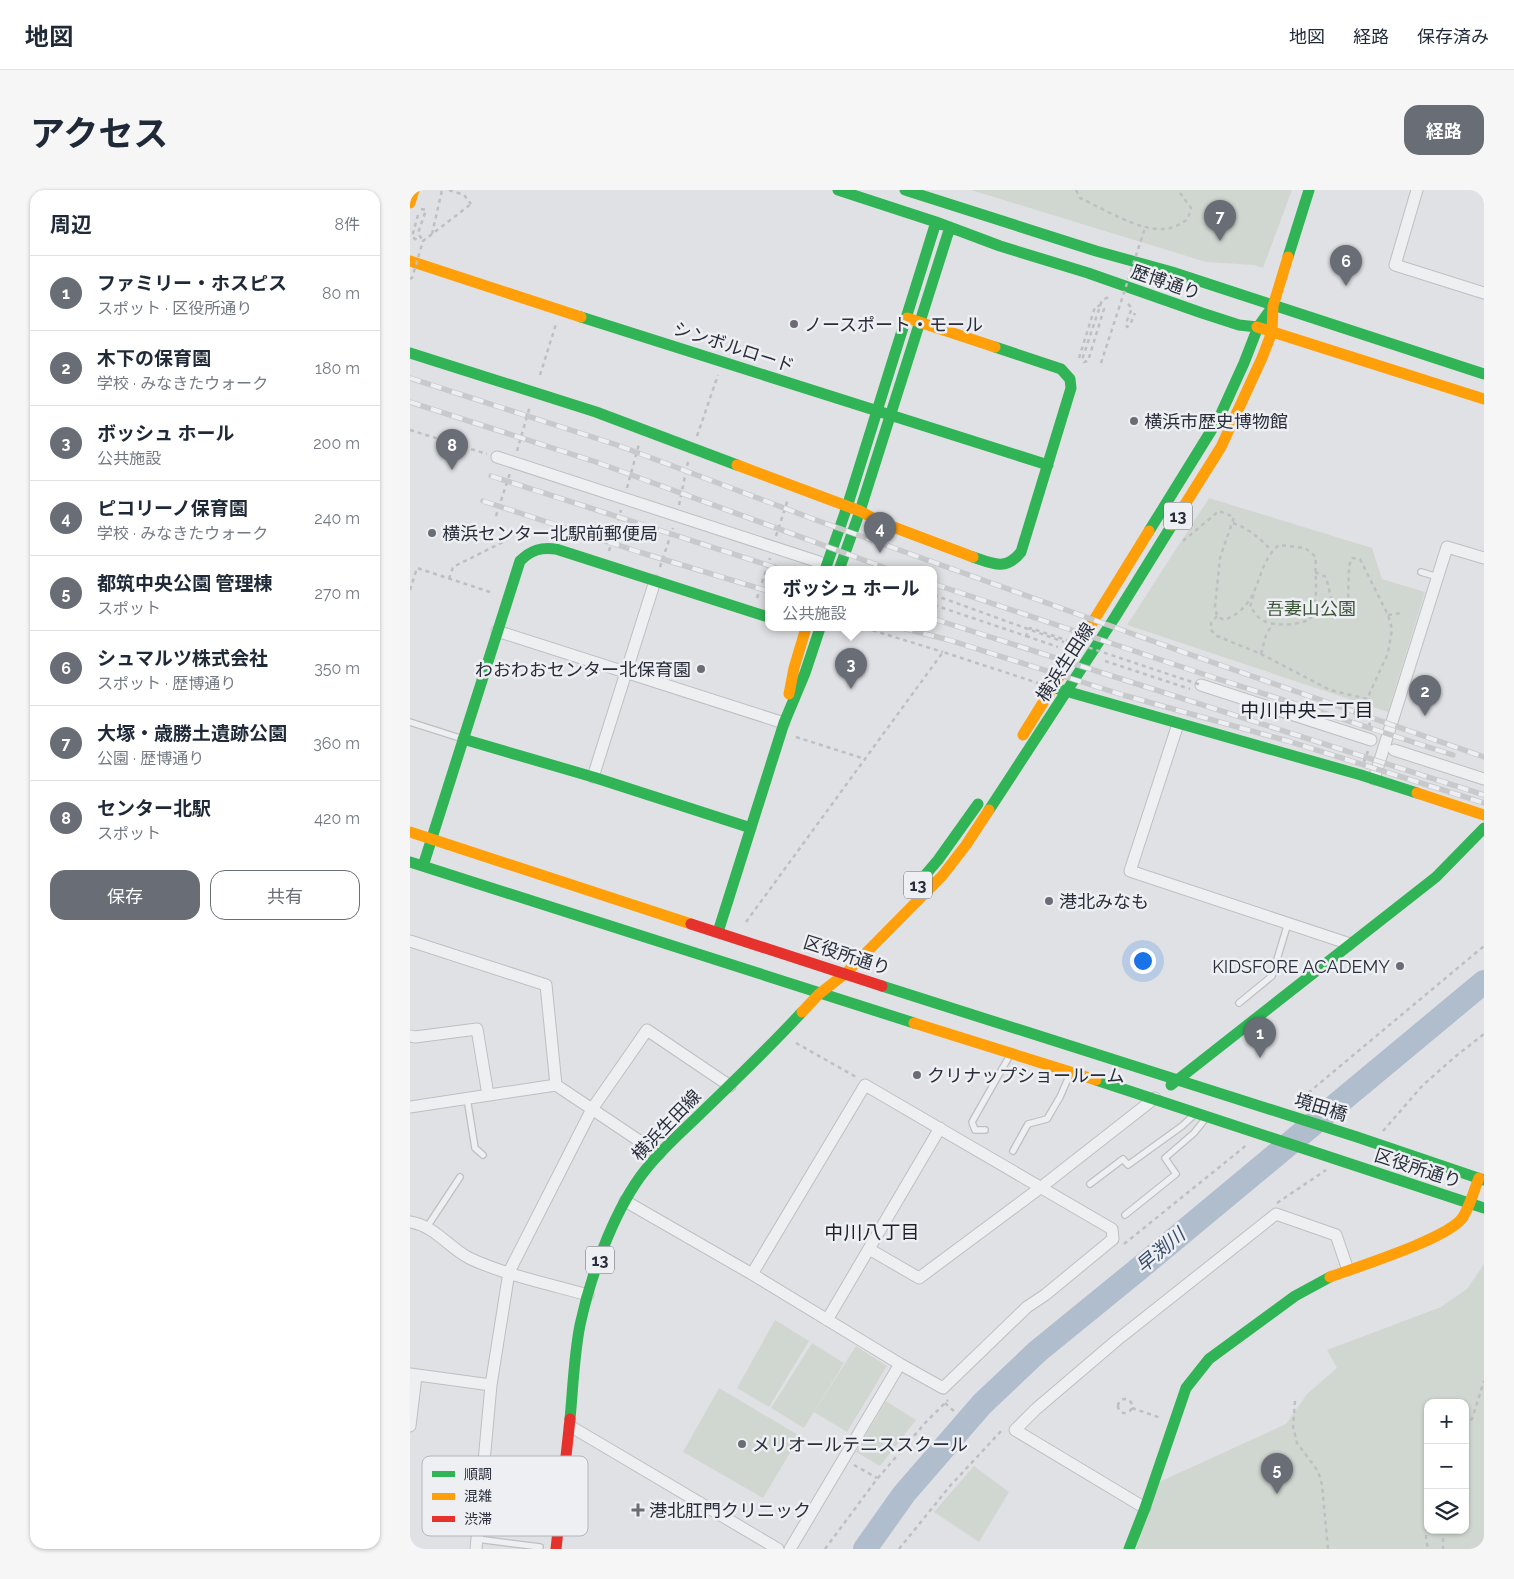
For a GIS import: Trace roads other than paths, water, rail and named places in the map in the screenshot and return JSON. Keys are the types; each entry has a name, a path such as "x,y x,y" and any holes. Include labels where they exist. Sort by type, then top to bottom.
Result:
{"street":[{"path":"410,203 414,190"},
{"name":"歴博通り","path":"838,190 1202,313 1239,325 1272,332 1484,400"},
{"name":"歴博通り","path":"905,190 1096,251 1172,272 1484,374"},
{"name":"横浜生田線","path":"567,1456 580,1326 604,1248 625,1201 640,1177 659,1154 730,1086 819,994 846,973 942,876 966,845 1066,691 1220,446 1262,358 1272,332 1273,306 1309,190"},
{"path":"1417,190 1395,265 1484,293"},
{"path":"494,456 822,566 847,507 876,411 908,318 936,222"},
{"path":"839,566 860,511 950,227"},
{"name":"シンボルロード","path":"410,261 1048,465"},
{"name":"横浜生田線","path":"1015,747 1219,418 1258,328 1273,306"},
{"path":"410,352 596,412 860,511 880,522 993,564 1010,564 1021,552 1071,392 1071,380 1068,374 1061,369 908,318"},
{"path":"423,866 520,561 527,552 545,547 556,549 765,616"},
{"path":"1374,779 1447,547 1484,558"},
{"path":"593,777 656,581"},
{"path":"497,631 784,723"},
{"path":"784,723 803,631"},
{"path":"718,932 784,723 805,673 819,631"},
{"path":"1204,686 1371,740"},
{"path":"1053,687 1178,724 1276,750 1484,814"},
{"path":"1178,724 1130,871 1350,944"},
{"path":"463,739 593,777 751,828"},
{"path":"1394,750 1484,779"},
{"name":"横浜生田線","path":"819,994 833,970 919,883 983,797"},
{"path":"869,1249 919,1278 1040,1188 1436,877 1484,828"},
{"name":"区役所通り","path":"410,832 1274,1111"},
{"path":"410,862 819,994 1202,1114"},
{"path":"410,941 546,985 556,1085"},
{"path":"410,1036 415,1037 477,1028 488,1094"},
{"path":"484,1456 491,1385 510,1272 592,1109 647,1030 730,1086"},
{"path":"410,1107 556,1085 659,1154"},
{"path":"625,1201 943,1388 1026,1307 1045,1295 1113,1239 1112,1229 865,1085 752,1274"},
{"name":"境田橋","path":"1274,1111 1357,1137"},
{"name":"区役所通り","path":"1202,1114 1484,1208"},
{"path":"827,1320 940,1128"},
{"name":"区役所通り","path":"1357,1137 1482,1179"},
{"path":"1129,1549 1186,1388 1208,1359 1295,1296 1329,1277 1436,1237 1464,1218 1469,1203 1482,1179"},
{"path":"1145,1508 1015,1430 1036,1409 1117,1340 1276,1214 1336,1235 1348,1270"},
{"path":"410,1222 427,1227 466,1257 490,1267 588,1295"},
{"path":"790,1549 900,1364"},
{"path":"410,1426 413,1375 491,1385"},
{"path":"570,1426 778,1549"},
{"name":"横浜生田線","path":"556,1549 557,1536"}],"lane":[{"path":"1421,572 1438,578"},
{"path":"410,722 463,739"},
{"path":"1239,1003 1272,976 1288,923"},
{"path":"985,1130 975,1130 972,1122 1012,1053"},
{"path":"1013,1151 1028,1124 1046,1119 1060,1097 1070,1072"},
{"path":"468,1098 475,1148 483,1155"},
{"path":"1090,1184 1124,1159 1128,1164 1202,1114"},
{"path":"1124,1215 1176,1174 1165,1158 1194,1133 1202,1114"},
{"path":"427,1227 460,1177"},
{"path":"476,1544 540,1547"}],"waterway":[{"name":"早渕川","path":"865,1549 904,1494 982,1404 1038,1351 1484,982"}],"railway":[{"path":"410,378 617,445 816,520 1183,652 1484,757"},
{"path":"410,402 596,462 880,566"},
{"path":"491,476 771,566"},
{"path":"483,501 639,552 765,590"},
{"path":"937,585 1453,755"},
{"path":"937,620 1484,795"},
{"path":"914,631 949,640 1123,695 1288,741 1484,803"}],"place":[{"name":"大塚・歳勝土遺跡公園","path":"1220,241"},
{"name":"シュマルツ株式会社","path":"1346,286"},
{"name":"ノースポート・モール","path":"794,324"},
{"name":"横浜市歴史博物館","path":"1134,421"},
{"name":"センター北駅","path":"452,470"},
{"name":"横浜センター北駅前郵便局","path":"432,533"},
{"name":"ピコリーノ保育園","path":"880,553"},
{"name":"わおわおセンター北保育園","path":"701,669"},
{"name":"ボッシュ ホール","path":"851,689"},
{"name":"木下の保育園","path":"1425,716"},
{"name":"港北みなも","path":"1049,901"},
{"name":"KIDSFORE ACADEMY","path":"1400,966"},
{"name":"ファミリー・ホスピス","path":"1260,1058"},
{"name":"クリナップショールーム","path":"917,1075"},
{"name":"メリオールテニススクール","path":"742,1444"},
{"name":"都筑中央公園 管理棟","path":"1277,1494"},
{"name":"港北肛門クリニック","path":"638,1510"}],"district":[{"name":"中川中央二丁目","path":"1307,710"},
{"name":"中川八丁目","path":"872,1232"}],"park label":[{"name":"吾妻山公園","path":"1311,608"}]}
